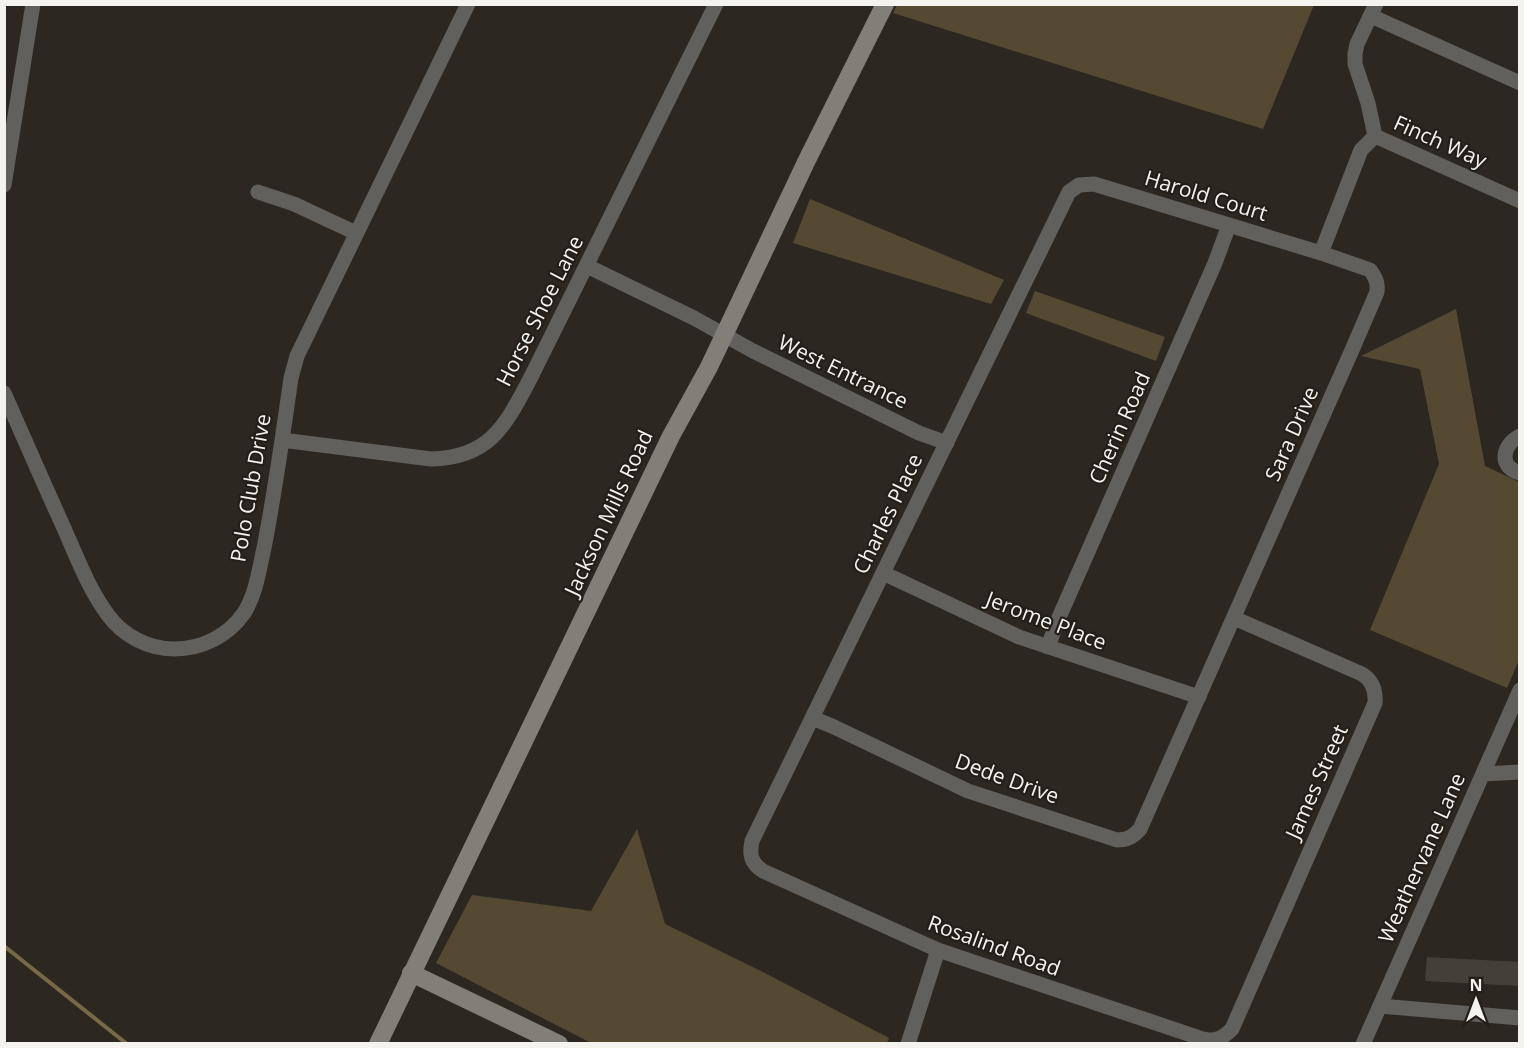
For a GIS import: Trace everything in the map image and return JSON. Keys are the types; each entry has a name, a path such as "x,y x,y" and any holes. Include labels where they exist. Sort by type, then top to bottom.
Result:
{"main road":[{"name":"Jackson Mills Road","path":"378,1044 671,435 709,367 885,4"},
{"path":"411,973 559,1044"}],"street":[{"path":"4,185 33,4"},
{"name":"Polo Club Drive","path":"4,393 74,550 108,616 129,636 158,647 183,649 207,643 231,628 248,605 256,582 268,527 291,378 297,356 468,4"},
{"name":"Horse Shoe Lane","path":"282,440 431,459 456,458 477,450 493,438 507,422 716,4"},
{"path":"1373,10 1520,83"},
{"name":"Finch Way","path":"1373,10 1354,54 1375,136 1520,201"},
{"path":"1321,253 1361,150 1375,136"},
{"name":"Harold Court","path":"1079,185 1094,184 1321,253"},
{"name":"Charles Place","path":"756,866 750,851 752,841 1069,192 1079,185"},
{"path":"258,192 294,204 356,233"},
{"name":"Cherin Road","path":"1048,647 1215,263 1229,225"},
{"name":"Sara Drive","path":"1162,781 1377,292 1378,284 1370,270 1321,253"},
{"name":"West Entrance","path":"587,266 919,433 947,443"},
{"path":"1520,436 1511,441 1506,448 1505,457 1508,466 1520,473"},
{"name":"Jerome Place","path":"883,573 1019,637 1199,697"},
{"name":"James Street","path":"1226,1036 1232,1029 1370,714 1376,695 1373,685 1362,674 1234,618"},
{"name":"Weathervane Lane","path":"1363,1044 1520,690"},
{"name":"Dede Drive","path":"812,718 968,791 1117,840 1125,840 1135,835 1140,829 1162,781"},
{"path":"1483,774 1520,772"},
{"name":"Rosalind Road","path":"756,866 938,950 1203,1039 1218,1040 1226,1036"},
{"path":"908,1044 938,950"},
{"path":"1380,1006 1520,1018"}],"shaded area":[{"path":"897,4 1314,5 1263,129 893,13"},
{"path":"810,199 1004,280 991,304 793,243"},
{"path":"1035,291 1165,337 1156,361 1026,313"},
{"path":"1456,309 1485,466 1519,482 1519,660 1507,688 1370,630 1439,464 1420,369 1361,356"},
{"path":"637,829 665,924 889,1038 887,1043 591,1043 436,963 472,895 591,911"}],"building":[{"path":"1427,957 1520,962 1520,986 1425,981"}],"waterway":[{"path":"4,946 127,1044"}]}
